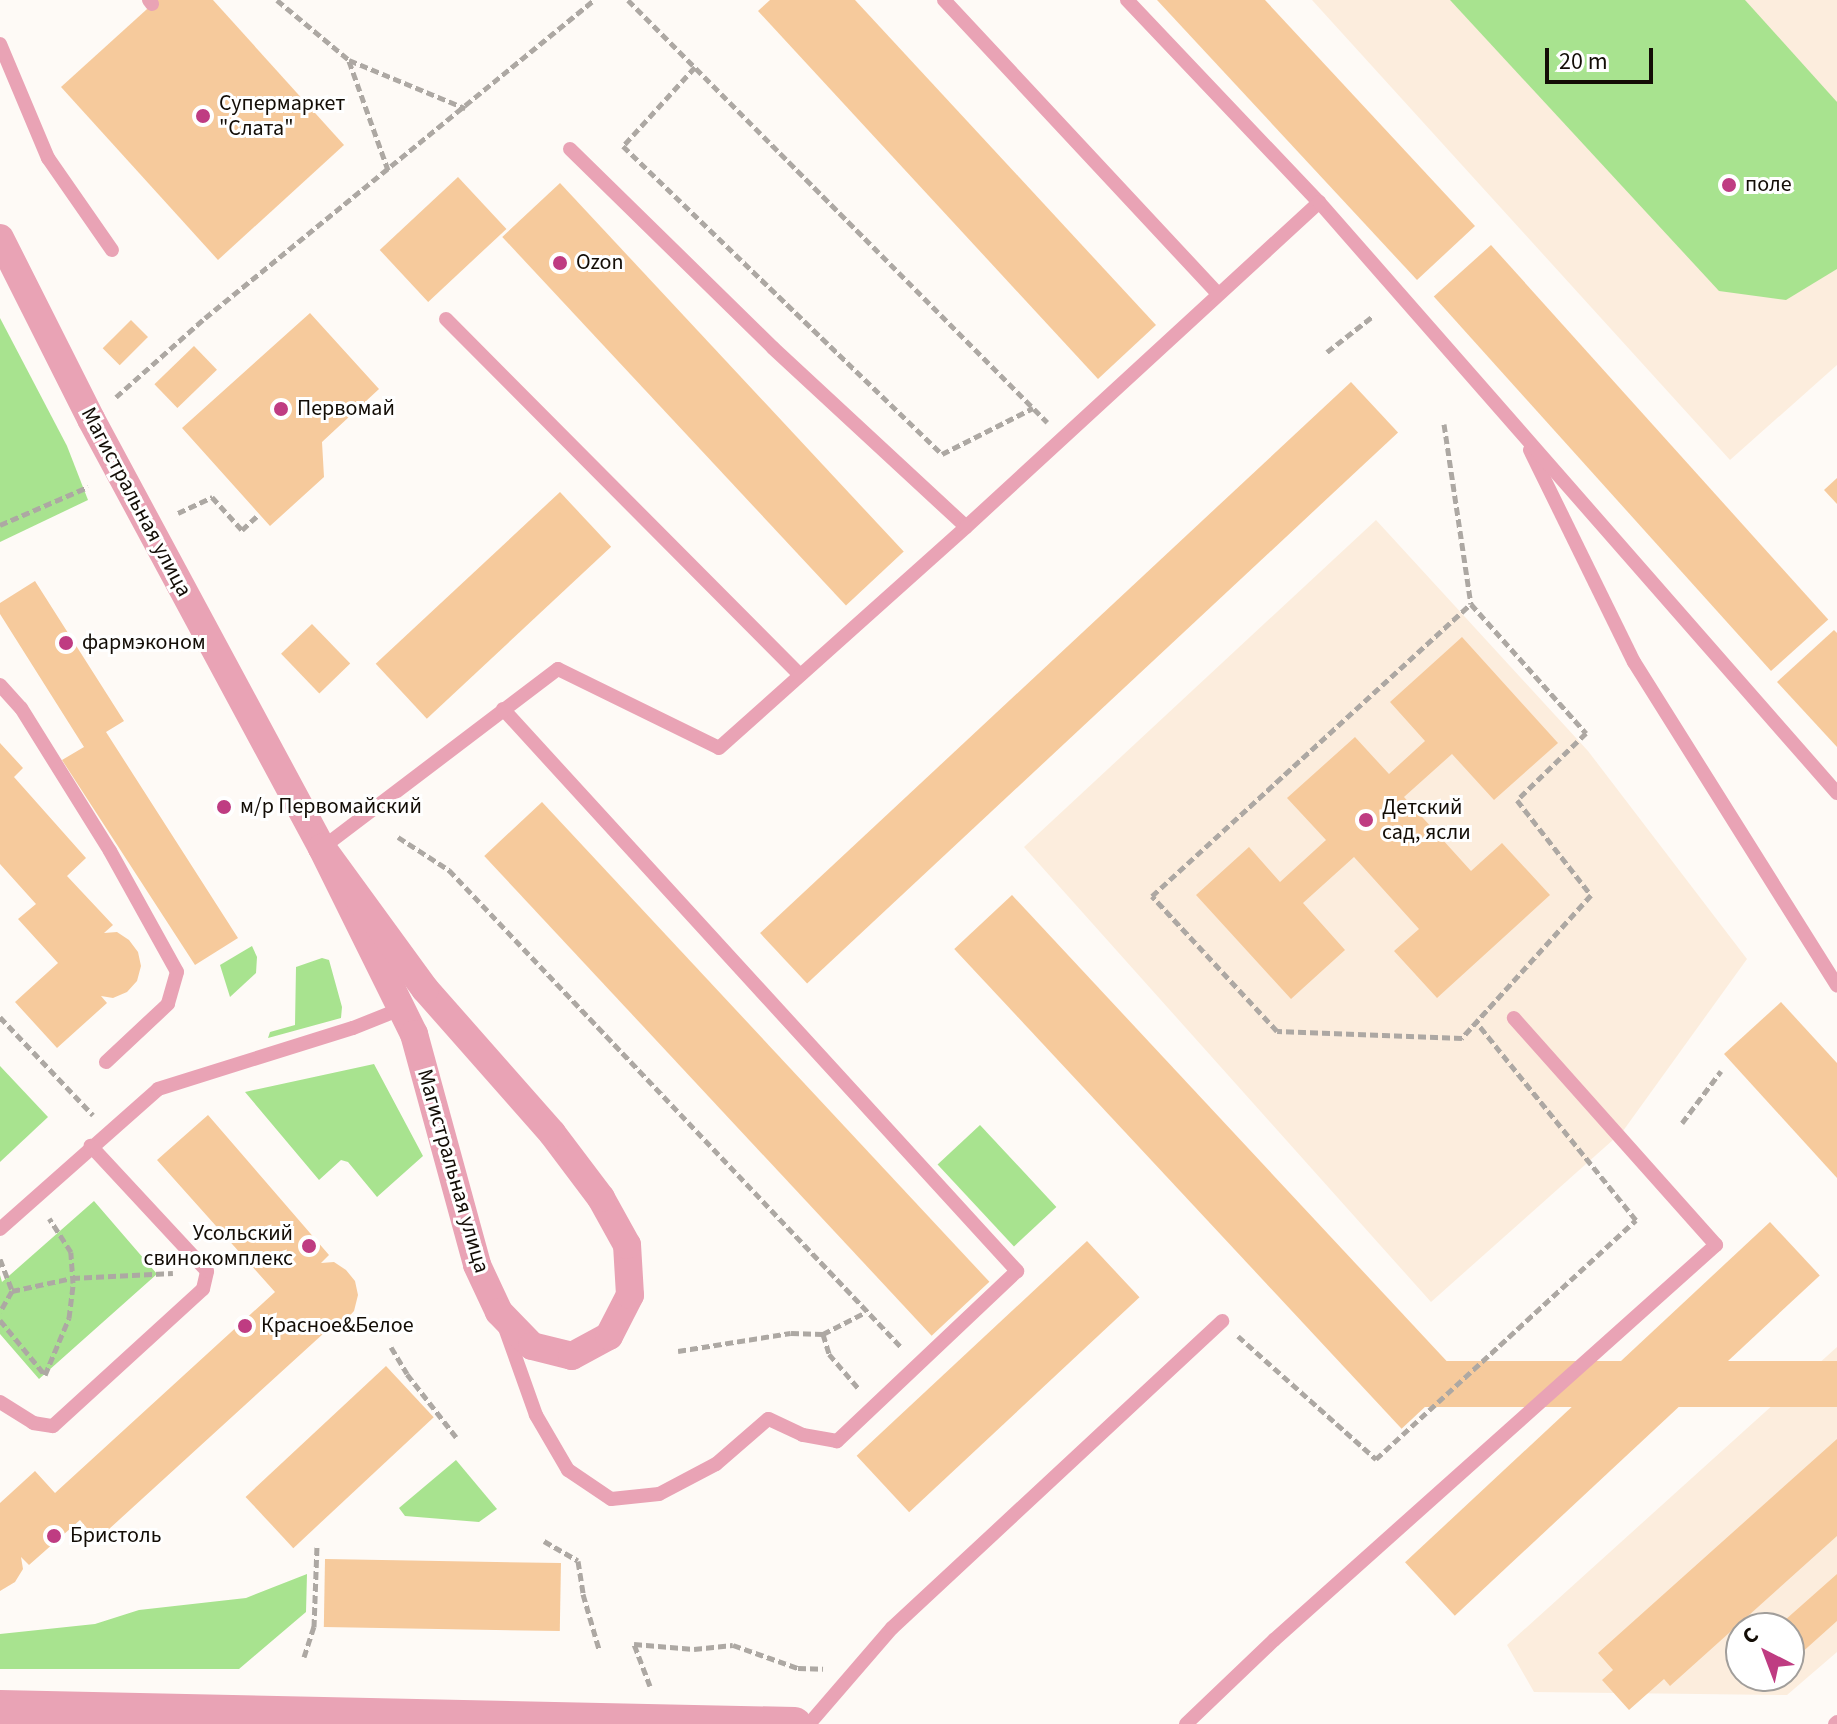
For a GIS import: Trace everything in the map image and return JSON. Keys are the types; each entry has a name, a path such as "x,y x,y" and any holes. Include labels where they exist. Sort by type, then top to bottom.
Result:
{"street":[{"name":"Магистральная улица","path":"0,238 91,419 322,848 402,1008 414,1034 477,1265 499,1312 532,1346 572,1356 609,1336 630,1295 627,1245 601,1198 552,1133 425,989 322,848"},
{"path":"0,1707 403,1718 650,1718 795,1724"}],"lane":[{"path":"944,0 1218,294"},
{"path":"1127,0 1319,202 1837,793"},
{"path":"0,44 48,158 112,250"},
{"path":"570,149 773,348 966,527"},
{"path":"322,848 558,669 719,748 966,527 1319,202"},
{"path":"446,319 800,675"},
{"path":"1521,432 1634,662 1837,986"},
{"path":"0,685 21,708 110,851 177,972 168,1004 106,1062"},
{"path":"499,1312 548,1440 568,1470 611,1499 659,1494 716,1464 768,1419 803,1435 837,1441 1017,1271 503,709"},
{"path":"0,1229 158,1089 353,1028 402,1008 425,989"},
{"path":"1186,1724 1274,1640 1716,1245 1514,1018"},
{"path":"0,1402 33,1423 53,1426 203,1289 207,1271 91,1146"},
{"path":"809,1724 892,1628 1222,1321"}],"path":[{"path":"277,0 349,60 465,108"},
{"path":"115,397 205,318 594,0"},
{"path":"628,0 1063,438"},
{"path":"349,60 388,170"},
{"path":"695,67 623,146 942,454 1033,408"},
{"path":"1327,352 1373,316"},
{"path":"1444,424 1471,604 1586,733 1517,800 1591,895 1462,1038 1277,1031 1152,896 1471,604"},
{"path":"0,525 88,487"},
{"path":"173,515 212,497 242,530 259,514"},
{"path":"398,837 449,870 918,1364"},
{"path":"0,1017 98,1121"},
{"path":"1224,1344 1236,1334 1376,1459 1636,1220 1476,1022"},
{"path":"1682,1123 1721,1071"},
{"path":"0,1320 45,1375 69,1318 72,1278 71,1252 46,1215"},
{"path":"0,1259 12,1291"},
{"path":"0,1312 12,1291 72,1278 207,1271"},
{"path":"678,1351 791,1333 823,1334 866,1312"},
{"path":"823,1334 829,1354 853,1386 883,1398"},
{"path":"391,1347 407,1374 456,1437"},
{"path":"544,1541 578,1561 583,1594 599,1649"},
{"path":"304,1657 314,1627 317,1547"},
{"path":"650,1718 650,1687 634,1644 694,1649 733,1645 798,1668 856,1669"}],"shaded area":[{"path":"1312,0 1837,0 1837,365 1730,460"},
{"path":"1376,520 1588,751 1747,959 1623,1131 1431,1302 1024,847"},
{"path":"1837,1347 1837,1652 1805,1680 1805,1612 1725,1612 1725,1692 1790,1692 1787,1695 1534,1692 1507,1645"}],"green space":[{"name":"поле","path":"1450,0 1745,0 1837,102 1837,269 1786,300 1719,291"},
{"path":"0,318 67,446 88,500 0,542"},
{"path":"252,946 257,957 256,973 230,997 220,965"},
{"path":"322,958 329,960 342,1007 341,1018 268,1038 270,1032 295,1025 296,967"},
{"path":"374,1064 423,1156 377,1197 348,1162 341,1160 319,1180 245,1092"},
{"path":"0,1066 48,1117 0,1162"},
{"path":"980,1125 1056,1207 1014,1246 938,1165"},
{"path":"94,1201 157,1274 39,1379 0,1334 0,1275 2,1282"},
{"path":"456,1460 497,1509 479,1522 405,1516 399,1508"},
{"path":"307,1574 306,1612 239,1669 0,1669 0,1634 95,1624 139,1610 246,1598"}],"building":[{"name":"Супермаркет \"Слата\"","path":"157,0 213,0 344,145 218,260 61,87"},
{"path":"770,0 855,0 1156,325 1098,379 758,11"},
{"path":"1157,0 1265,0 1475,226 1417,280"},
{"path":"458,177 506,229 428,302 380,250"},
{"path":"560,183 904,552 846,605 502,237"},
{"path":"1491,245 1828,620 1771,671 1434,297"},
{"name":"Первомай","path":"310,313 379,389 322,442 324,477 270,526 182,428"},
{"path":"131,320 148,337 120,365 103,348"},
{"path":"194,346 217,370 177,408 154,384"},
{"path":"1351,382 1398,432 807,984 760,933"},
{"path":"1837,478 1837,504 1824,490"},
{"path":"560,492 611,547 427,719 376,664"},
{"path":"35,581 124,721 106,732 238,938 195,965 62,760 84,747 0,614 0,603"},
{"path":"312,624 350,664 319,693 281,654"},
{"path":"1834,630 1837,633 1837,747 1777,682"},
{"name":"Детский сад, ясли","path":"1462,637 1558,743 1494,800 1452,754 1404,797 1471,871 1502,843 1550,895 1437,998 1394,951 1419,929 1354,857 1303,903 1345,950 1291,999 1196,895 1249,847 1280,882 1326,840 1287,798 1355,737 1389,774 1425,741 1390,702"},
{"path":"0,743 23,768 14,777 86,858 67,876 113,925 104,933 117,932 129,940 138,952 141,966 137,981 127,992 113,998 101,996 107,1003 57,1048 15,1002 58,963 18,919 36,904 0,864"},
{"path":"542,802 989,1282 932,1336 484,856"},
{"path":"1012,895 1459,1375 1402,1429 954,949"},
{"path":"1781,1002 1837,1063 1837,1178 1724,1054"},
{"path":"208,1115 329,1255 321,1263 334,1262 355,1281 358,1295 354,1311 344,1322 330,1327 318,1325 324,1333 97,1540 80,1520 29,1565 21,1557 23,1569 15,1582 0,1591 0,1503 35,1471 55,1493 275,1292 157,1160"},
{"path":"1770,1222 1820,1275 1455,1616 1405,1562"},
{"path":"1087,1241 1140,1297 909,1512 857,1456"},
{"path":"1414,1361 1837,1361 1837,1407 1414,1407"},
{"path":"386,1366 434,1417 293,1548 246,1497"},
{"path":"1837,1439 1837,1536 1752,1612 1725,1612 1725,1637 1670,1686 1664,1679 1629,1710 1602,1680 1613,1670 1598,1653"},
{"path":"325,1559 561,1563 560,1631 324,1627"},
{"path":"1837,1574 1837,1621 1805,1650 1805,1612 1794,1612"}],"place":[{"name":"Супермаркет \"Слата\"","path":"203,116"},
{"name":"поле","path":"1729,185"},
{"name":"Ozon","path":"560,263"},
{"name":"Первомай","path":"281,409"},
{"name":"фармэконом","path":"66,643"},
{"name":"м/р Первомайский","path":"224,807"},
{"name":"Детский сад, ясли","path":"1366,820"},
{"name":"Усольский свинокомплекс","path":"309,1246"},
{"name":"Красное&Белое","path":"245,1326"},
{"name":"Бристоль","path":"54,1536"}]}
